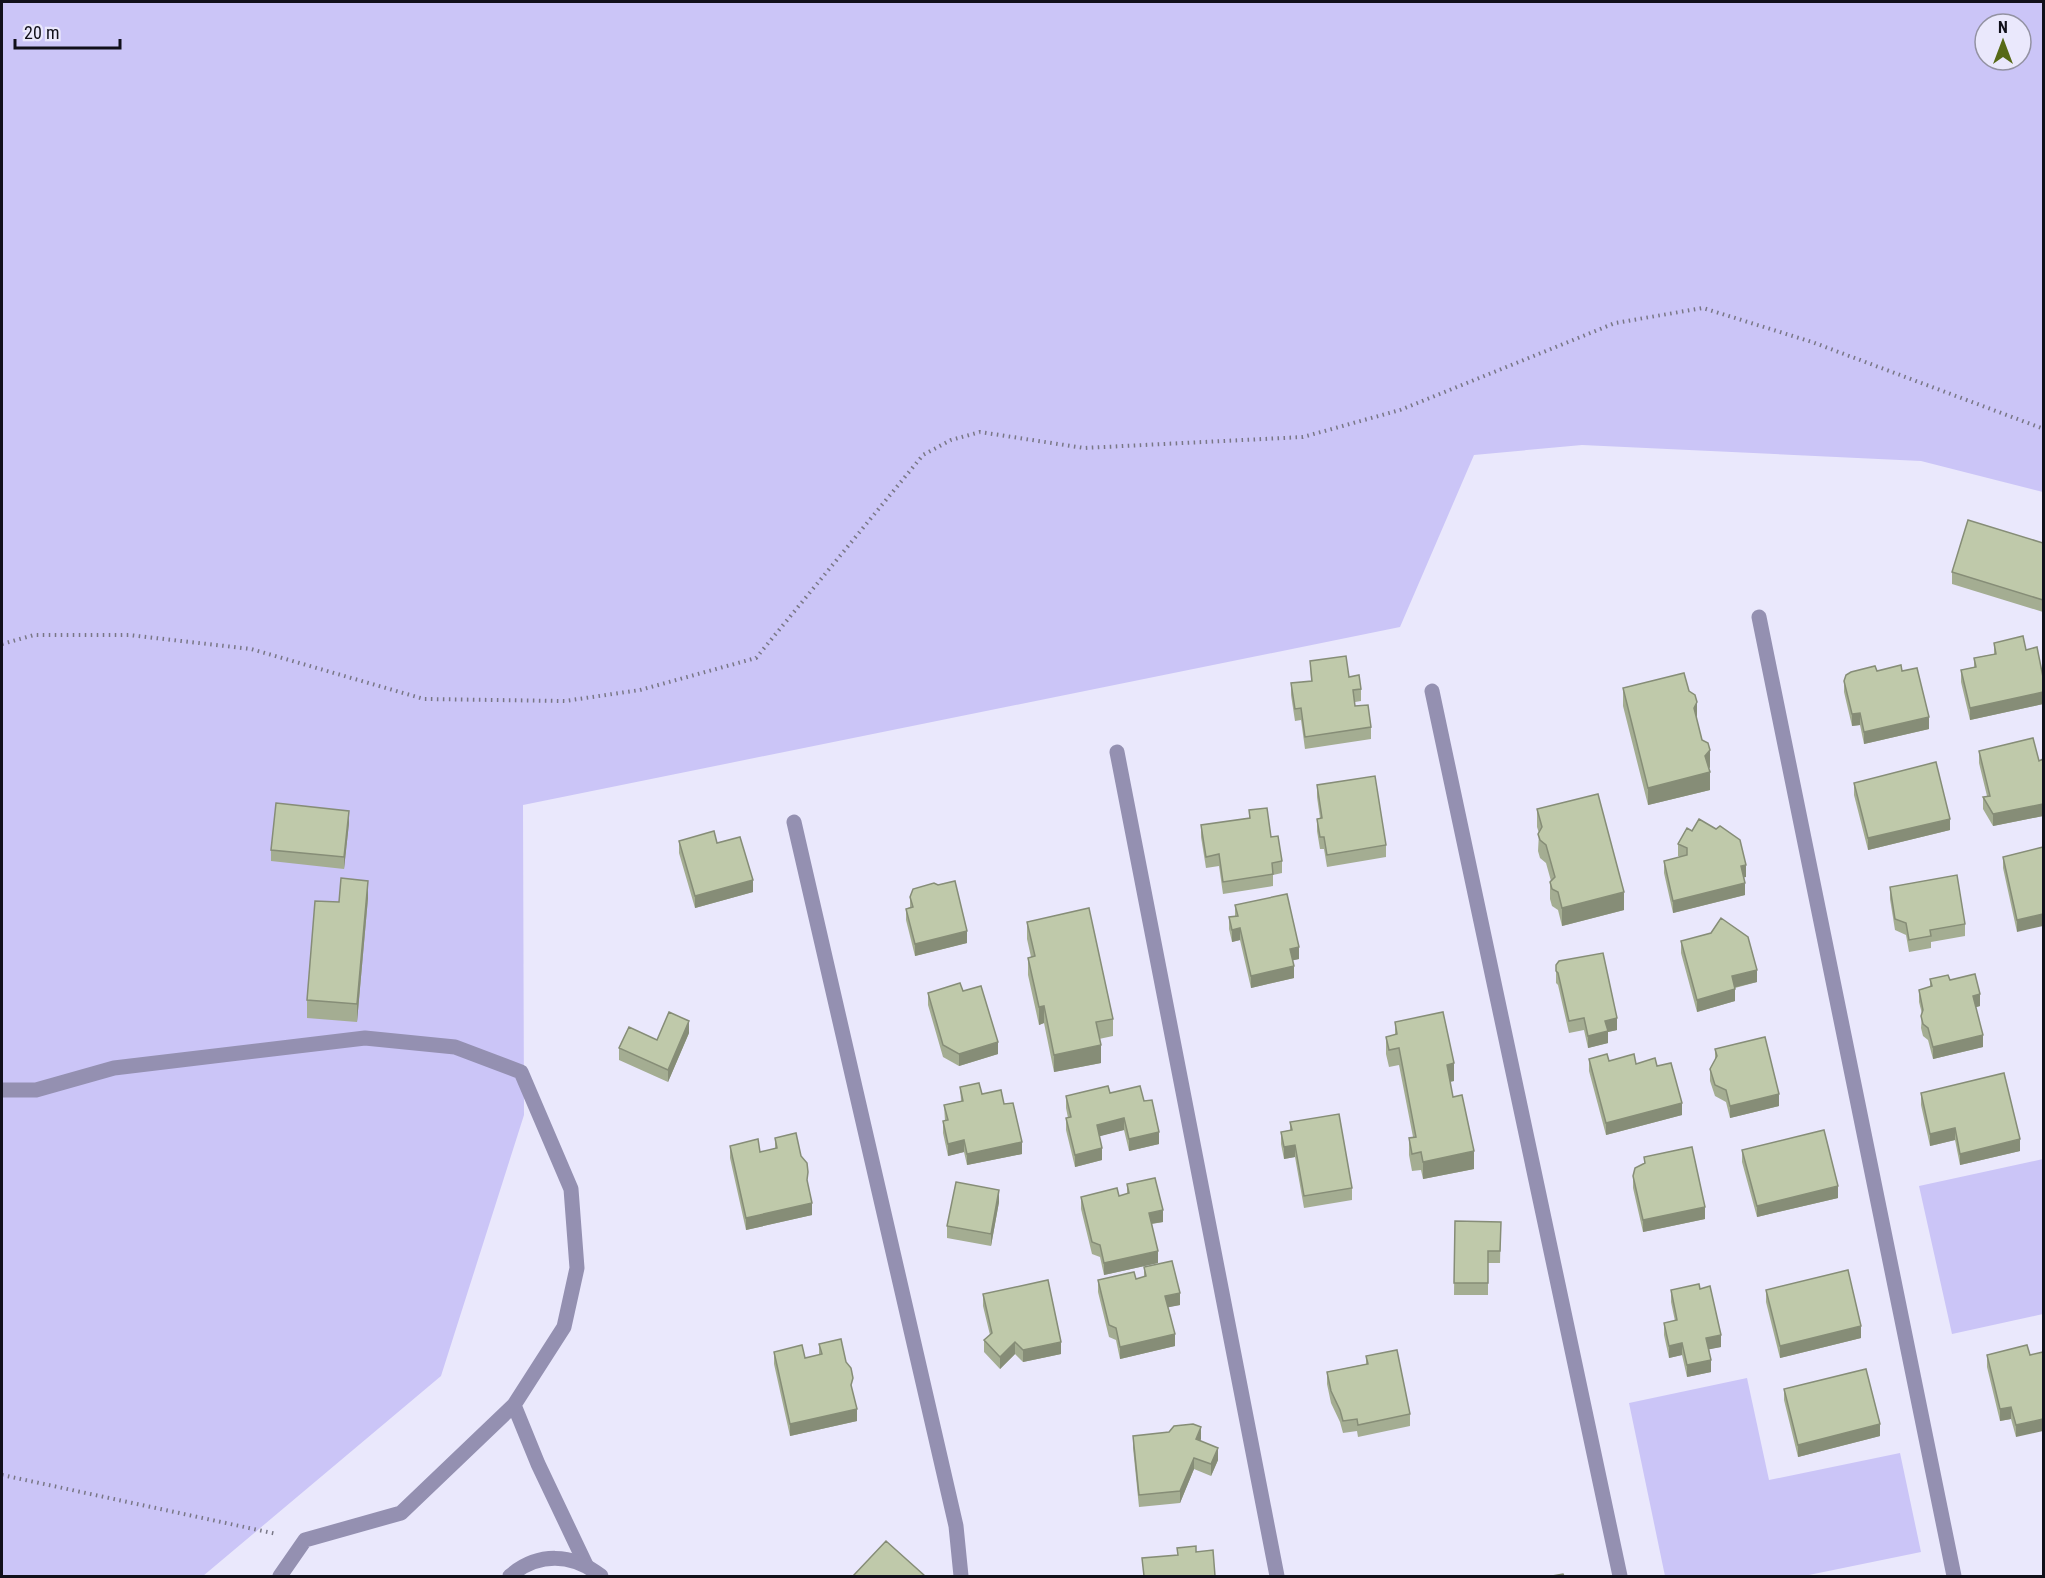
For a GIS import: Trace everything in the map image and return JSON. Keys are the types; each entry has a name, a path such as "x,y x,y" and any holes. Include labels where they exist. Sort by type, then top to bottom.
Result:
{"street":[{"path":"1759,617 1954,1576"},
{"path":"1432,691 1620,1576"},
{"path":"1116,752 1277,1576"},
{"path":"794,822 956,1526 961,1576"},
{"path":"2,1090 36,1090 114,1068 365,1038 454,1047 521,1072 571,1189 577,1268 564,1327 514,1405 401,1513 305,1540 280,1576"},
{"path":"514,1405 538,1464 586,1565"},
{"path":"510,1576 525,1565 544,1559 566,1559 586,1565 601,1576"}],"path":[{"path":"2,644 34,635 129,635 251,649 424,699 565,701 640,690 756,658 923,455 951,440 980,432 1084,447 1303,437 1400,410 1615,323 1704,308 1812,342 2043,429"},
{"path":"2,1474 305,1540"}],"shaded area":[{"path":"2,2 2043,2 2043,492 1921,461 1582,445 1474,455 1400,627 523,805 524,1115 441,1376 203,1576 2,1576"},
{"path":"2043,1159 2043,1314 1952,1334 1919,1186"},
{"path":"1747,1378 1769,1480 1900,1453 1921,1552 1804,1576 1665,1576 1629,1403"}],"building":[{"path":"1968,520 2043,543 2043,600 1952,572"},
{"path":"2023,636 2026,650 2037,647 2043,677 2043,692 1970,708 1961,670 1976,667 1974,658 1996,654 1994,643"},
{"path":"1346,656 1349,677 1359,675 1361,689 1353,690 1355,706 1368,705 1371,727 1305,737 1301,708 1295,709 1291,683 1312,681 1310,661"},
{"path":"1901,665 1902,671 1917,668 1929,717 1864,732 1860,713 1852,714 1844,681 1846,675 1875,666 1877,671"},
{"path":"1684,673 1689,691 1695,695 1697,702 1694,708 1702,740 1708,743 1710,750 1705,756 1710,772 1648,788 1623,688"},
{"path":"2033,738 2039,761 2043,759 2043,804 1993,814 1983,797 1990,796 1979,751"},
{"path":"1936,762 1950,819 1868,838 1854,783"},
{"path":"1375,776 1386,845 1327,855 1324,837 1320,837 1317,819 1322,818 1317,785"},
{"path":"1598,794 1624,892 1562,908 1558,892 1552,889 1550,882 1555,877 1546,845 1540,840 1538,834 1542,827 1537,809"},
{"path":"276,803 349,811 344,857 271,850"},
{"path":"1267,808 1271,837 1278,836 1282,861 1272,863 1273,874 1223,882 1219,854 1206,857 1201,825 1250,818 1249,810"},
{"path":"1699,819 1716,829 1720,826 1740,840 1746,865 1741,866 1745,883 1673,901 1664,861 1687,855 1687,848 1678,844 1687,828 1692,831"},
{"path":"714,831 717,843 740,837 753,880 695,896 679,841"},
{"path":"2043,847 2043,914 2017,920 2003,857"},
{"path":"1957,875 1965,924 1930,930 1931,936 1909,940 1906,923 1895,919 1890,887"},
{"path":"341,878 368,881 357,1004 307,1000 315,901 339,902"},
{"path":"955,881 967,931 915,944 906,909 913,907 910,897 913,889 934,883 938,885"},
{"path":"1287,894 1299,947 1290,949 1294,966 1251,976 1240,928 1232,930 1229,917 1238,916 1235,905"},
{"path":"1089,908 1113,1019 1096,1022 1101,1045 1054,1055 1044,1006 1039,1007 1028,958 1035,956 1027,922"},
{"path":"1721,918 1748,937 1757,970 1732,976 1735,989 1697,1000 1681,941 1711,933"},
{"path":"1603,953 1617,1018 1605,1021 1608,1031 1588,1036 1584,1018 1569,1021 1556,965 1559,961"},
{"path":"1975,974 1980,994 1973,996 1983,1035 1933,1047 1928,1028 1923,1024 1921,1016 1923,1010 1919,990 1932,986 1930,979 1948,975 1950,980"},
{"path":"960,983 963,991 981,986 998,1042 959,1054 943,1045 928,993"},
{"path":"669,1012 689,1021 668,1070 619,1048 629,1027 657,1040"},
{"path":"1443,1012 1454,1063 1447,1065 1453,1097 1462,1095 1474,1151 1423,1162 1421,1152 1412,1154 1409,1138 1416,1137 1399,1048 1389,1050 1386,1037 1397,1034 1395,1022"},
{"path":"1765,1037 1779,1094 1730,1106 1726,1090 1715,1085 1710,1069 1717,1056 1715,1049"},
{"path":"1607,1054 1609,1061 1634,1054 1636,1064 1655,1058 1657,1066 1671,1063 1682,1103 1606,1123 1589,1059"},
{"path":"2004,1073 2020,1139 1960,1154 1955,1128 1930,1134 1921,1093"},
{"path":"979,1083 982,1094 1001,1090 1004,1104 1013,1103 1022,1142 967,1154 964,1140 948,1144 943,1121 948,1120 944,1105 963,1101 960,1087"},
{"path":"1108,1086 1110,1093 1140,1086 1144,1101 1152,1100 1159,1132 1129,1139 1124,1118 1097,1125 1102,1148 1075,1155 1066,1118 1071,1117 1066,1096"},
{"path":"1339,1114 1352,1188 1304,1196 1295,1145 1284,1147 1281,1132 1292,1130 1290,1122"},
{"path":"1824,1130 1838,1186 1757,1206 1742,1150"},
{"path":"796,1133 801,1156 807,1163 807,1180 812,1203 746,1218 730,1146 758,1139 760,1152 777,1148 775,1138"},
{"path":"1692,1147 1705,1207 1643,1220 1633,1176 1635,1168 1645,1163 1644,1157"},
{"path":"1155,1178 1163,1210 1149,1213 1158,1251 1104,1263 1100,1245 1092,1242 1081,1197 1117,1188 1119,1196 1129,1193 1127,1184"},
{"path":"956,1182 999,1190 991,1234 947,1226"},
{"path":"1455,1221 1501,1222 1500,1251 1488,1251 1488,1283 1454,1283"},
{"path":"1172,1261 1180,1293 1165,1296 1175,1334 1120,1347 1116,1328 1109,1325 1098,1280 1134,1272 1136,1279 1146,1276 1144,1267"},
{"path":"1848,1270 1861,1326 1780,1346 1766,1290"},
{"path":"1048,1280 1061,1342 1023,1350 1015,1342 1000,1357 984,1340 992,1333 983,1294"},
{"path":"1699,1284 1700,1289 1710,1286 1721,1335 1706,1338 1711,1360 1687,1365 1682,1343 1669,1346 1664,1323 1677,1320 1671,1290"},
{"path":"841,1339 846,1362 851,1368 853,1378 851,1385 857,1409 790,1424 774,1352 802,1345 805,1358 822,1354 819,1344"},
{"path":"2027,1345 2030,1355 2043,1352 2043,1419 2016,1425 2011,1407 2000,1409 1987,1355"},
{"path":"1397,1350 1410,1414 1358,1425 1357,1419 1343,1421 1331,1391 1327,1372 1368,1364 1366,1356"},
{"path":"1866,1369 1880,1424 1798,1445 1784,1389"},
{"path":"1193,1424 1201,1427 1196,1439 1218,1448 1211,1464 1194,1458 1180,1491 1139,1495 1133,1436 1169,1432 1174,1426"},
{"path":"886,1541 925,1576 853,1576"},
{"path":"1196,1546 1196,1552 1213,1550 1215,1576 1144,1576 1142,1558 1178,1555 1177,1548"}]}
